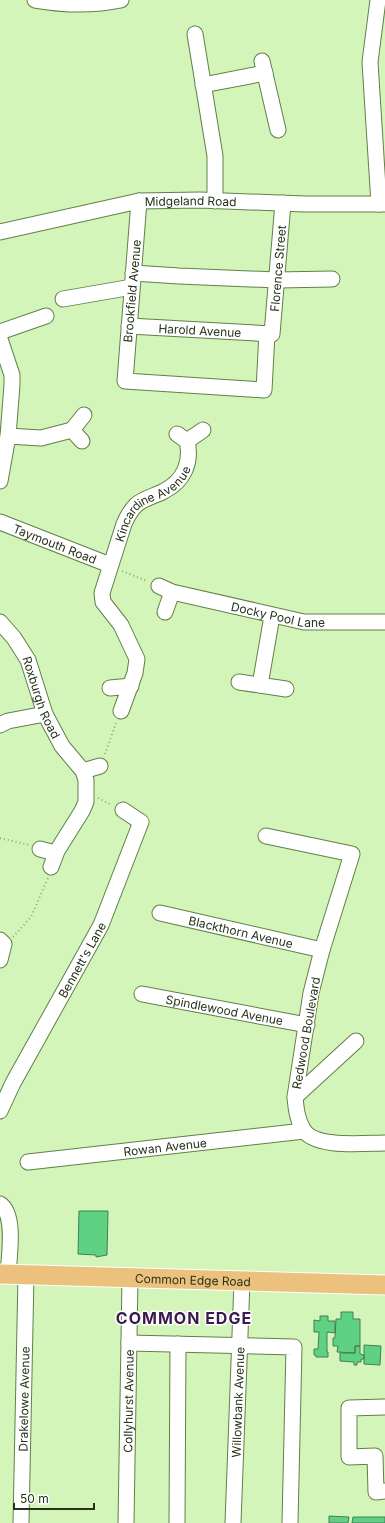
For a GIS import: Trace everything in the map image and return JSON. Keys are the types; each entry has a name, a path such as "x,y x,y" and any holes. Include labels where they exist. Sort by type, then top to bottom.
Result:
{"main road":[{"name":"Common Edge Road","path":"11,1274 385,1285"}],"street":[{"path":"35,0 60,4 102,4 121,0"},
{"path":"378,0 370,62 382,204"},
{"path":"195,34 215,156 215,201"},
{"path":"203,86 264,67 278,130"},
{"name":"Midgeland Road","path":"0,232 139,201 382,204"},
{"name":"Brookfield Avenue","path":"125,381 139,201"},
{"name":"Florence Street","path":"125,381 264,390 269,333 277,280 283,203"},
{"path":"63,299 133,280 332,279"},
{"path":"0,332 46,316"},
{"name":"Harold Avenue","path":"129,326 269,333"},
{"path":"0,339 12,375 0,481"},
{"path":"6,427 41,438 77,435 84,415"},
{"name":"Kincardine Avenue","path":"121,711 137,668 137,659 121,625 103,602 103,586 124,524 136,506 147,498 164,492 180,480 188,462 189,453 182,438 203,430"},
{"name":"Taymouth Road","path":"0,522 110,566"},
{"path":"165,612 166,589"},
{"name":"Docky Pool Lane","path":"166,589 272,616 304,622 385,622"},
{"path":"260,685 272,616"},
{"name":"Roxburgh Road","path":"0,622 14,638 28,660 45,714 62,746 83,771"},
{"path":"239,682 286,689"},
{"path":"110,688 131,686"},
{"path":"3,719 45,714"},
{"path":"40,849 53,860 86,802 86,780 83,771 100,766"},
{"name":"Bennett's Lane","path":"0,1111 13,1083 101,925 141,822 123,810"},
{"name":"Redwood Boulevard","path":"266,836 352,854 322,950 306,1025 295,1097 296,1113 304,1131"},
{"name":"Blackthorn Avenue","path":"160,913 322,950"},
{"path":"0,960 2,942"},
{"name":"Spindlewood Avenue","path":"142,994 306,1025"},
{"path":"295,1097 356,1041"},
{"path":"304,1131 318,1140 335,1143 385,1143"},
{"name":"Rowan Avenue","path":"28,1162 304,1131"},
{"name":"Drakelowe Avenue","path":"0,1204 3,1205 9,1216 10,1231 21,1523"},
{"name":"Collyhurst Avenue","path":"126,1523 130,1278"},
{"name":"Willowbank Avenue","path":"233,1523 242,1281"},
{"path":"129,1343 239,1345 294,1348 290,1523"},
{"path":"177,1523 178,1344"},
{"path":"385,1408 349,1408 342,1457 375,1456 376,1492 385,1491"}],"path":[{"path":"110,566 166,589"},
{"path":"100,766 121,711"},
{"path":"86,793 123,810"},
{"path":"0,838 40,849"},
{"path":"2,942 12,938 31,918 49,874 53,860"}],"building":[{"path":"79,1211 108,1211 107,1255 96,1257 96,1255 78,1254"},
{"path":"341,1312 353,1312 353,1319 360,1319 360,1346 355,1346 355,1353 337,1352 338,1346 333,1346 336,1319 341,1319"},
{"path":"320,1316 328,1316 328,1321 335,1321 335,1333 327,1332 328,1357 316,1357 316,1355 314,1355 314,1349 318,1349 319,1332 314,1332 314,1320 320,1321"},
{"path":"364,1345 381,1346 380,1365 364,1364"},
{"path":"355,1346 360,1346 360,1354 364,1355 364,1359 361,1359 361,1362 357,1362 357,1365 354,1365 354,1362 340,1361 340,1353 355,1353"},
{"path":"329,1516 349,1517 348,1523 329,1523"},
{"path":"353,1517 385,1517 385,1523 352,1523"}],"district":[{"name":"COMMON EDGE","path":"184,1318"}]}
